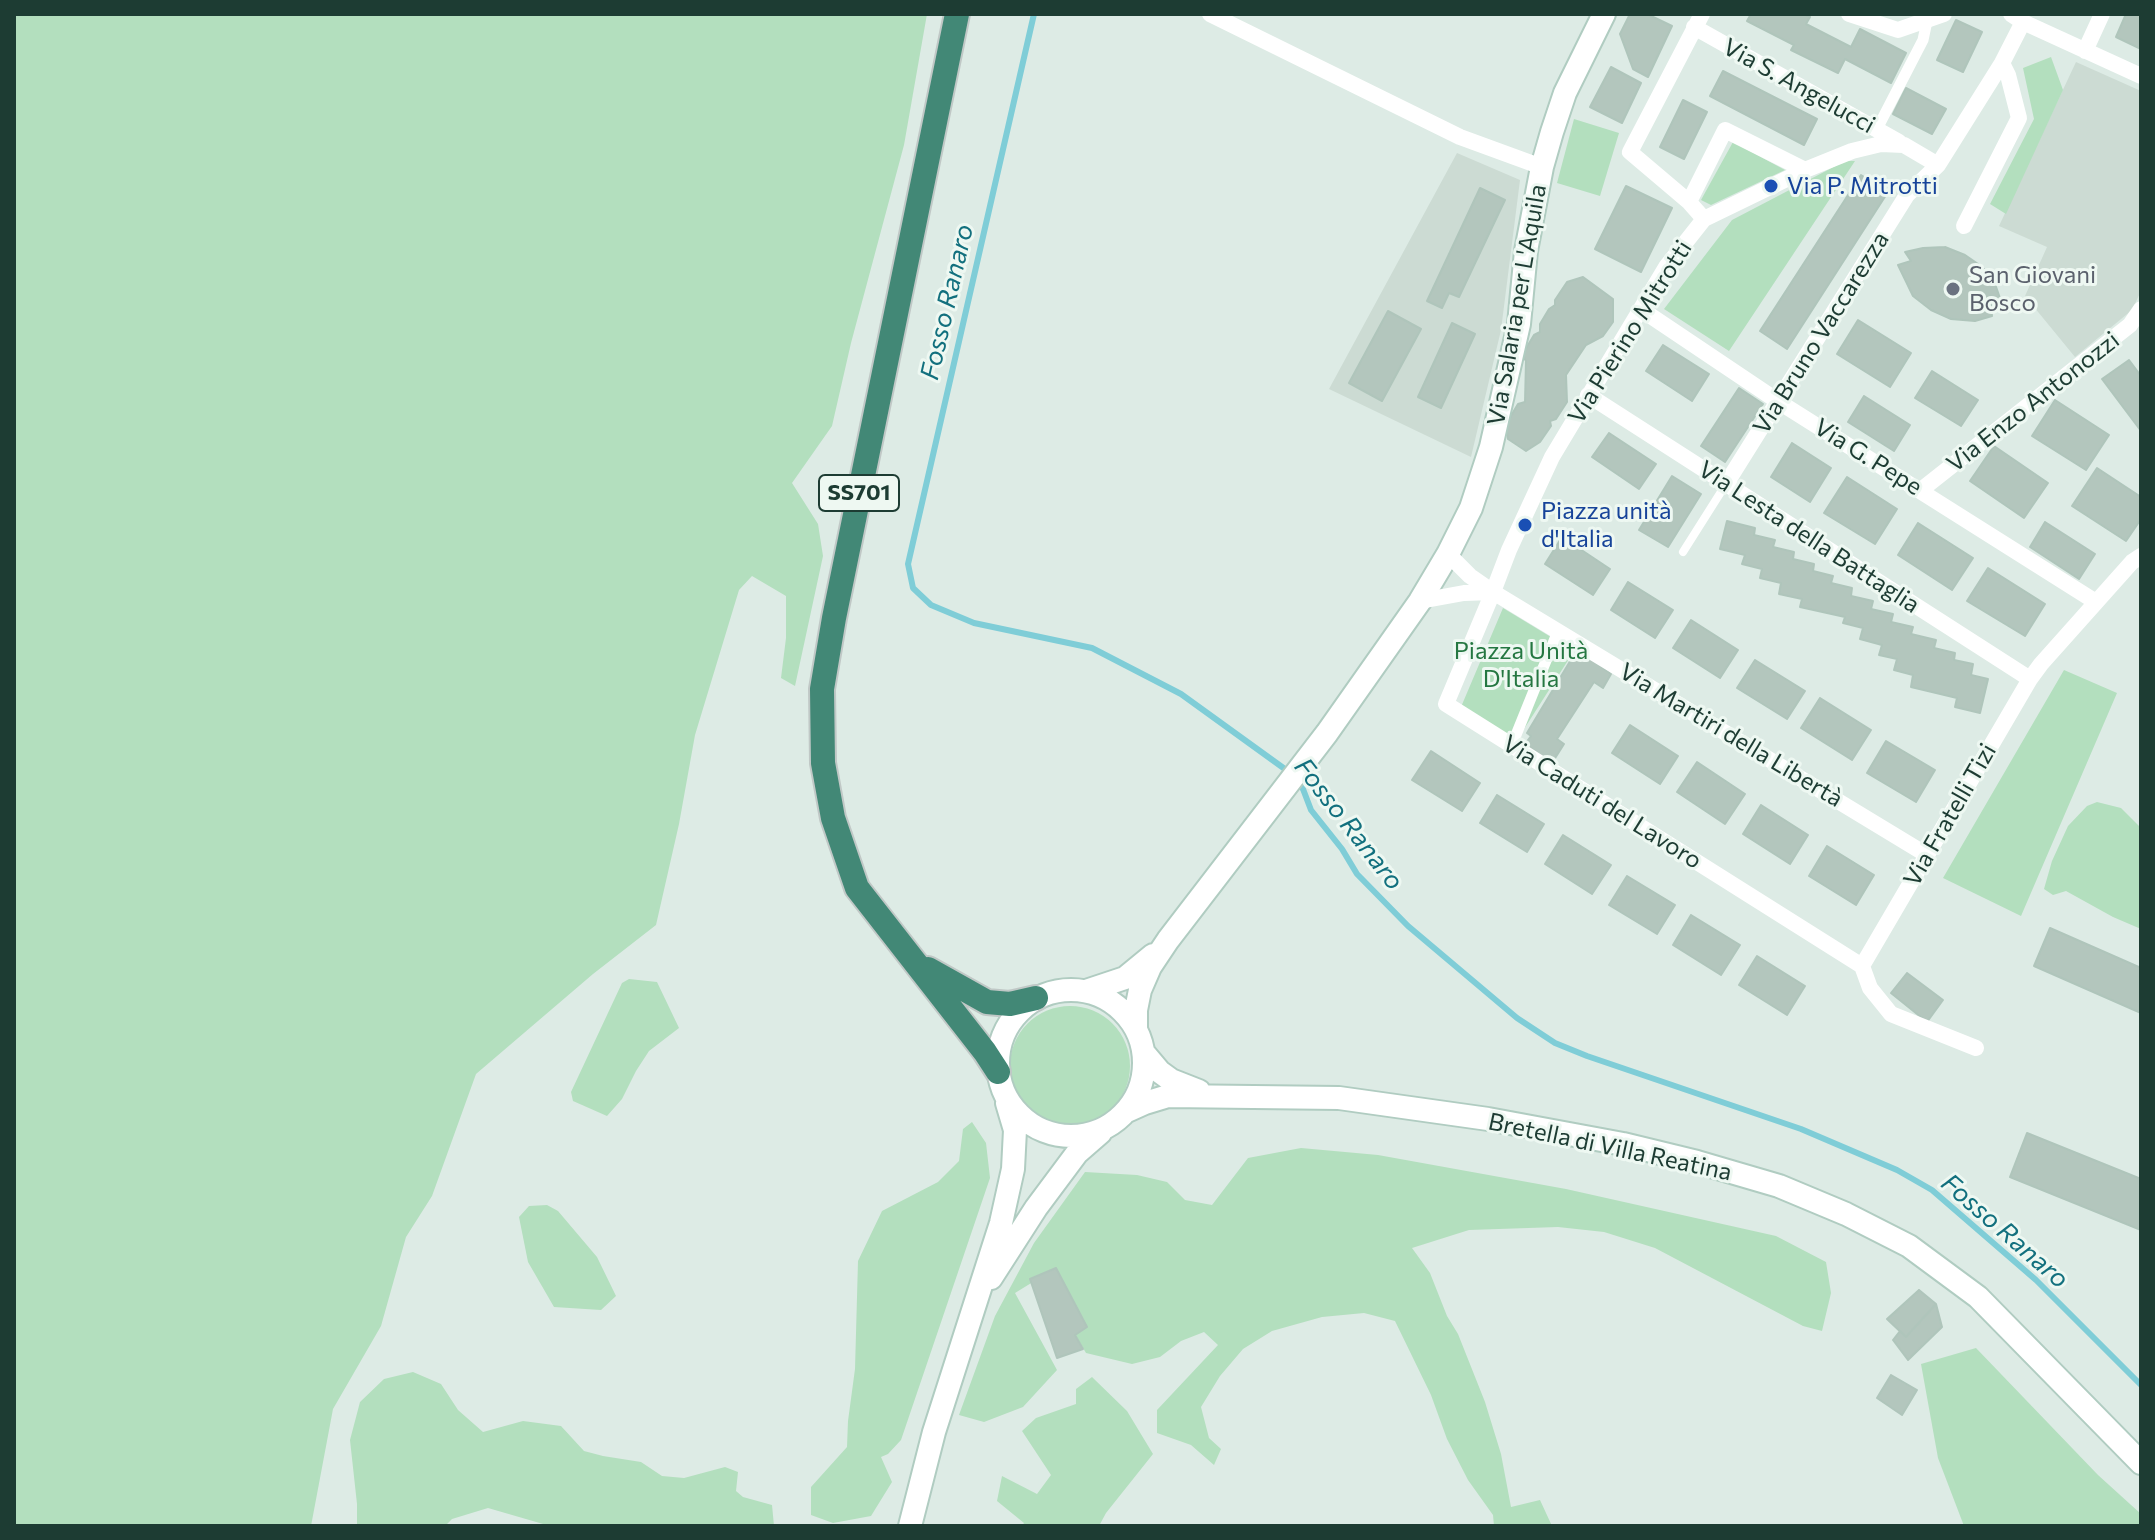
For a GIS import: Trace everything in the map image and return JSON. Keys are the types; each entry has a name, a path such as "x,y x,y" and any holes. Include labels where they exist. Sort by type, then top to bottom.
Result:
{"highway":[{"name":"SS701","path":"957,14 834,618 822,689 823,763 833,818 857,888 998,1072"},
{"name":"SS701","path":"910,955 933,974 987,1002 1010,1004 1036,998"}],"main road":[{"name":"Via Salaria per L'Aquila","path":"1136,1029 1140,990 1150,967 1327,733 1420,601 1471,508 1491,447 1519,324 1526,251 1542,167 1565,93 1604,14"},
{"name":"Via Salaria per L'Aquila","path":"1086,991 1125,978 1168,940"},
{"path":"910,1526 934,1432 973,1305 1001,1223 1013,1169 1015,1130 998,1072 998,1050 1005,1029 1018,1011 1036,998 1060,990 1086,991 1106,998 1124,1011 1136,1029 1144,1053 1143,1074 1137,1095 1125,1112 1077,1153 1036,1208 973,1305"},
{"path":"1144,1053 1171,1080 1219,1097"},
{"name":"Bretella di Villa Reatina","path":"1125,1112 1168,1096 1339,1098 1488,1119 1623,1144 1779,1186 1846,1214 1909,1246 1978,1297 2141,1463"},
{"path":"1005,1097 1019,1116 1038,1129 1060,1136 1084,1135 1106,1128"}],"street":[{"path":"1210,14 1460,137 1542,167"},
{"path":"1849,14 1898,30 1944,14"},
{"path":"2085,51 2102,14"},
{"path":"2017,18 2141,76"},
{"name":"Via Bruno Vaccarezza","path":"1726,484 1907,195 1938,165 2002,63 2017,18"},
{"path":"1698,20 1630,152 1689,202 1704,219"},
{"name":"Via S. Angelucci","path":"1698,20 1904,145"},
{"path":"1877,129 1923,40 1927,21"},
{"path":"1964,226 2019,118 2002,63"},
{"path":"1689,202 1725,130 1805,170"},
{"name":"Via Pierino Mitrotti","path":"1493,592 1552,457 1666,267 1704,219 1852,151 1881,144 1904,145"},
{"path":"1904,145 1938,165"},
{"name":"Via Enzo Antonozzi","path":"1921,490 2130,325 2141,309"},
{"name":"Via G. Pepe","path":"1642,310 1779,402 2096,602"},
{"name":"Via Lesta della Battaglia","path":"1588,395 2030,679"},
{"path":"1448,554 1470,576 1493,592"},
{"name":"Via Fratelli Tizi","path":"1862,966 2030,679 2132,562 2141,556"},
{"path":"1420,601 1464,593 1493,592"},
{"name":"Via Martiri della Libertà","path":"1493,592 1927,855"},
{"name":"Via Caduti del Lavoro","path":"1493,592 1446,704 1862,966"},
{"path":"1510,744 1558,631"},
{"path":"1862,966 1870,988 1891,1014 1976,1048"}],"lane":[{"path":"1683,552 1726,484"}],"shaded area":[{"path":"2076,62 2141,91 2141,291 2132,310 2075,357 2025,296 2047,247 1999,226"},
{"path":"1457,153 1520,180 1501,330 1471,457 1329,389"}],"green space":[{"path":"14,14 927,14 904,145 832,426 792,483 818,524 823,556 795,686 781,678 786,638 786,596 752,576 739,590 695,735 656,925 593,974 476,1074 432,1196 406,1237 381,1326 333,1409 311,1526 14,1526"},
{"path":"2051,57 2063,90 2006,214 1990,204 2034,119 2023,68"},
{"path":"1574,119 1619,133 1600,196 1557,183"},
{"path":"1733,142 1785,170 1711,205 1701,200"},
{"path":"1845,161 1855,161 1729,351 1664,309 1732,220"},
{"name":"Piazza Unità D'Italia","path":"1503,608 1574,651 1517,740 1461,707"},
{"path":"2064,670 2117,693 2021,916 1943,878"},
{"path":"2097,802 2121,808 2141,828 2141,929 2066,891 2053,895 2044,889 2052,861 2068,826 2087,806"},
{"path":"629,979 657,982 679,1028 649,1051 622,1099 607,1116 573,1101 571,1092 622,983"},
{"path":"1070,1006 1093,1010 1113,1023 1126,1043 1130,1066 1126,1089 1113,1109 1093,1122 1070,1126 1047,1122 1027,1109 1014,1089 1010,1066 1014,1043 1027,1023 1047,1010"},
{"path":"972,1122 986,1143 990,1178 901,1440 881,1457 892,1482 871,1516 833,1523 811,1515 811,1487 847,1447 855,1369 858,1261 882,1211 938,1182 959,1161 963,1129"},
{"path":"1301,1148 1378,1155 1566,1189 1776,1236 1826,1262 1831,1293 1822,1331 1803,1326 1655,1248 1604,1232 1558,1227 1469,1230 1412,1248 1430,1273 1485,1402 1501,1454 1511,1507 1540,1500 1552,1526 1494,1526 1493,1515 1468,1480 1447,1439 1431,1395 1395,1321 1364,1313 1322,1317 1272,1331 1243,1349 1220,1376 1201,1407 1209,1438 1221,1449 1214,1465 1191,1445 1157,1433 1157,1410 1218,1345 1204,1332 1181,1341 1160,1357 1132,1364 1086,1353 1041,1277 1015,1293 1057,1370 1023,1407 984,1422 959,1415 995,1316 1034,1243 1085,1172 1137,1175 1167,1182 1185,1200 1212,1205 1248,1158"},
{"path":"547,1205 558,1211 597,1257 616,1296 601,1310 554,1307 528,1262 519,1217 529,1206"},
{"path":"1976,1348 2098,1475 2141,1514 2141,1526 1964,1526 1938,1458 1921,1364"},
{"path":"413,1372 441,1384 458,1410 483,1432 523,1421 561,1426 584,1451 641,1462 662,1476 684,1478 725,1467 738,1472 736,1491 743,1497 772,1505 774,1526 550,1526 488,1508 452,1519 445,1526 357,1526 350,1440 360,1402 384,1379"},
{"path":"1092,1377 1127,1411 1153,1454 1099,1526 1022,1526 1024,1523 997,1501 1002,1476 1037,1494 1051,1475 1022,1431 1036,1418 1076,1404 1076,1389"}],"building":[{"path":"1630,14 1647,14 1672,26 1648,77 1633,69 1620,34"},
{"path":"1751,14 1803,14 1810,17 1806,24 1851,47 1860,29 1906,53 1891,83 1845,59 1838,73 1791,50 1794,45 1747,21"},
{"path":"2126,14 2141,14 2141,49 2116,37"},
{"path":"1956,20 1982,32 1963,72 1937,60"},
{"path":"1611,67 1641,83 1622,123 1590,107"},
{"path":"1723,71 1817,119 1804,145 1710,96"},
{"path":"1906,88 1946,109 1932,134 1893,114"},
{"path":"1683,100 1707,112 1684,159 1660,147"},
{"path":"1861,175 1888,192 1787,349 1760,331"},
{"path":"1626,186 1672,208 1641,272 1595,249"},
{"path":"1480,188 1505,200 1459,297 1449,293 1442,308 1427,301"},
{"name":"San Giovani Bosco","path":"1945,247 1981,266 1994,281 2001,301 1990,296 1992,316 1975,321 1951,319 1931,310 1913,296 1898,265 1911,261 1905,252"},
{"path":"1583,277 1613,299 1613,322 1603,336 1586,345 1566,375 1567,402 1556,419 1550,421 1551,426 1540,442 1526,451 1508,439 1506,424 1518,404 1525,402 1526,361 1522,355 1534,335 1540,332 1540,324 1567,282"},
{"path":"1388,311 1421,329 1382,401 1349,383"},
{"path":"1858,320 1911,353 1890,387 1837,354"},
{"path":"1452,323 1475,334 1441,408 1418,397"},
{"path":"1663,345 1709,374 1692,401 1646,371"},
{"path":"2129,360 2141,376 2141,431 2102,379"},
{"path":"1932,371 1978,400 1961,426 1915,398"},
{"path":"1739,388 1763,404 1725,462 1701,446"},
{"path":"1864,396 1910,425 1894,451 1848,422"},
{"path":"2055,400 2109,435 2086,470 2032,436"},
{"path":"1609,433 1656,464 1639,489 1592,457"},
{"path":"1792,443 1831,468 1810,502 1771,477"},
{"path":"1994,446 2048,483 2024,518 1970,481"},
{"path":"2097,468 2141,497 2141,519 2126,541 2072,506"},
{"path":"1672,476 1701,494 1668,547 1639,530"},
{"path":"1847,477 1897,509 1875,544 1824,513"},
{"path":"1727,521 1755,528 1754,535 1775,540 1773,547 1794,552 1793,559 1814,564 1813,571 1833,576 1831,583 1852,588 1851,596 1873,601 1871,609 1893,614 1891,622 1913,627 1911,634 1936,640 1934,648 1955,653 1954,660 1973,664 1971,675 1988,679 1980,713 1955,707 1957,698 1911,687 1913,675 1894,670 1897,659 1879,655 1882,645 1860,639 1863,628 1843,623 1845,617 1800,607 1802,599 1779,594 1781,583 1760,578 1762,569 1742,564 1745,555 1720,549"},
{"path":"2045,522 2095,554 2079,579 2030,547"},
{"path":"1918,523 1973,558 1952,590 1898,555"},
{"path":"1562,537 1610,569 1593,595 1545,564"},
{"path":"1988,568 2045,604 2025,636 1967,601"},
{"path":"1628,582 1673,610 1655,638 1611,610"},
{"path":"1691,620 1738,650 1720,678 1673,648"},
{"path":"1584,654 1611,674 1603,688 1594,682 1557,739 1564,744 1552,763 1525,744 1531,736 1527,733 1572,658 1578,660"},
{"path":"1755,660 1805,691 1787,719 1737,688"},
{"path":"1820,698 1871,730 1852,760 1801,728"},
{"path":"1630,725 1678,756 1660,784 1612,753"},
{"path":"1886,741 1935,770 1916,802 1867,773"},
{"path":"1431,751 1480,783 1462,811 1412,780"},
{"path":"1697,762 1745,794 1725,824 1677,792"},
{"path":"1497,795 1544,824 1527,852 1480,823"},
{"path":"1761,805 1808,835 1790,864 1743,834"},
{"path":"1563,835 1611,865 1592,894 1545,864"},
{"path":"1827,846 1874,875 1856,905 1809,876"},
{"path":"1627,876 1675,905 1657,934 1609,905"},
{"path":"1691,915 1740,945 1721,975 1673,945"},
{"path":"2050,928 2141,968 2141,1013 2034,966"},
{"path":"1757,956 1805,986 1787,1015 1739,985"},
{"path":"1907,973 1943,1000 1927,1022 1891,993"},
{"path":"2027,1133 2141,1179 2141,1230 2010,1177"},
{"path":"1056,1268 1087,1327 1075,1335 1083,1349 1057,1358 1030,1279"},
{"path":"1919,1290 1936,1304 1906,1337 1887,1319"},
{"path":"1936,1304 1942,1327 1908,1360 1893,1340 1900,1331 1906,1337"},
{"path":"1891,1375 1917,1390 1902,1415 1877,1398"}],"waterway":[{"name":"Fosso Ranaro","path":"1034,14 908,564 913,588 931,605 974,623 1092,648 1181,694 1289,772"},
{"name":"Fosso Ranaro","path":"1296,781 1303,789 1311,810 1342,849 1357,874 1408,926 1517,1018 1555,1043 1801,1129 1897,1170 1932,1190 2036,1280 2141,1385"}],"place":[{"name":"Via P. Mitrotti","path":"1771,186"},
{"name":"San Giovani Bosco","path":"1953,289"},
{"name":"Piazza unità d'Italia","path":"1525,525"}]}
